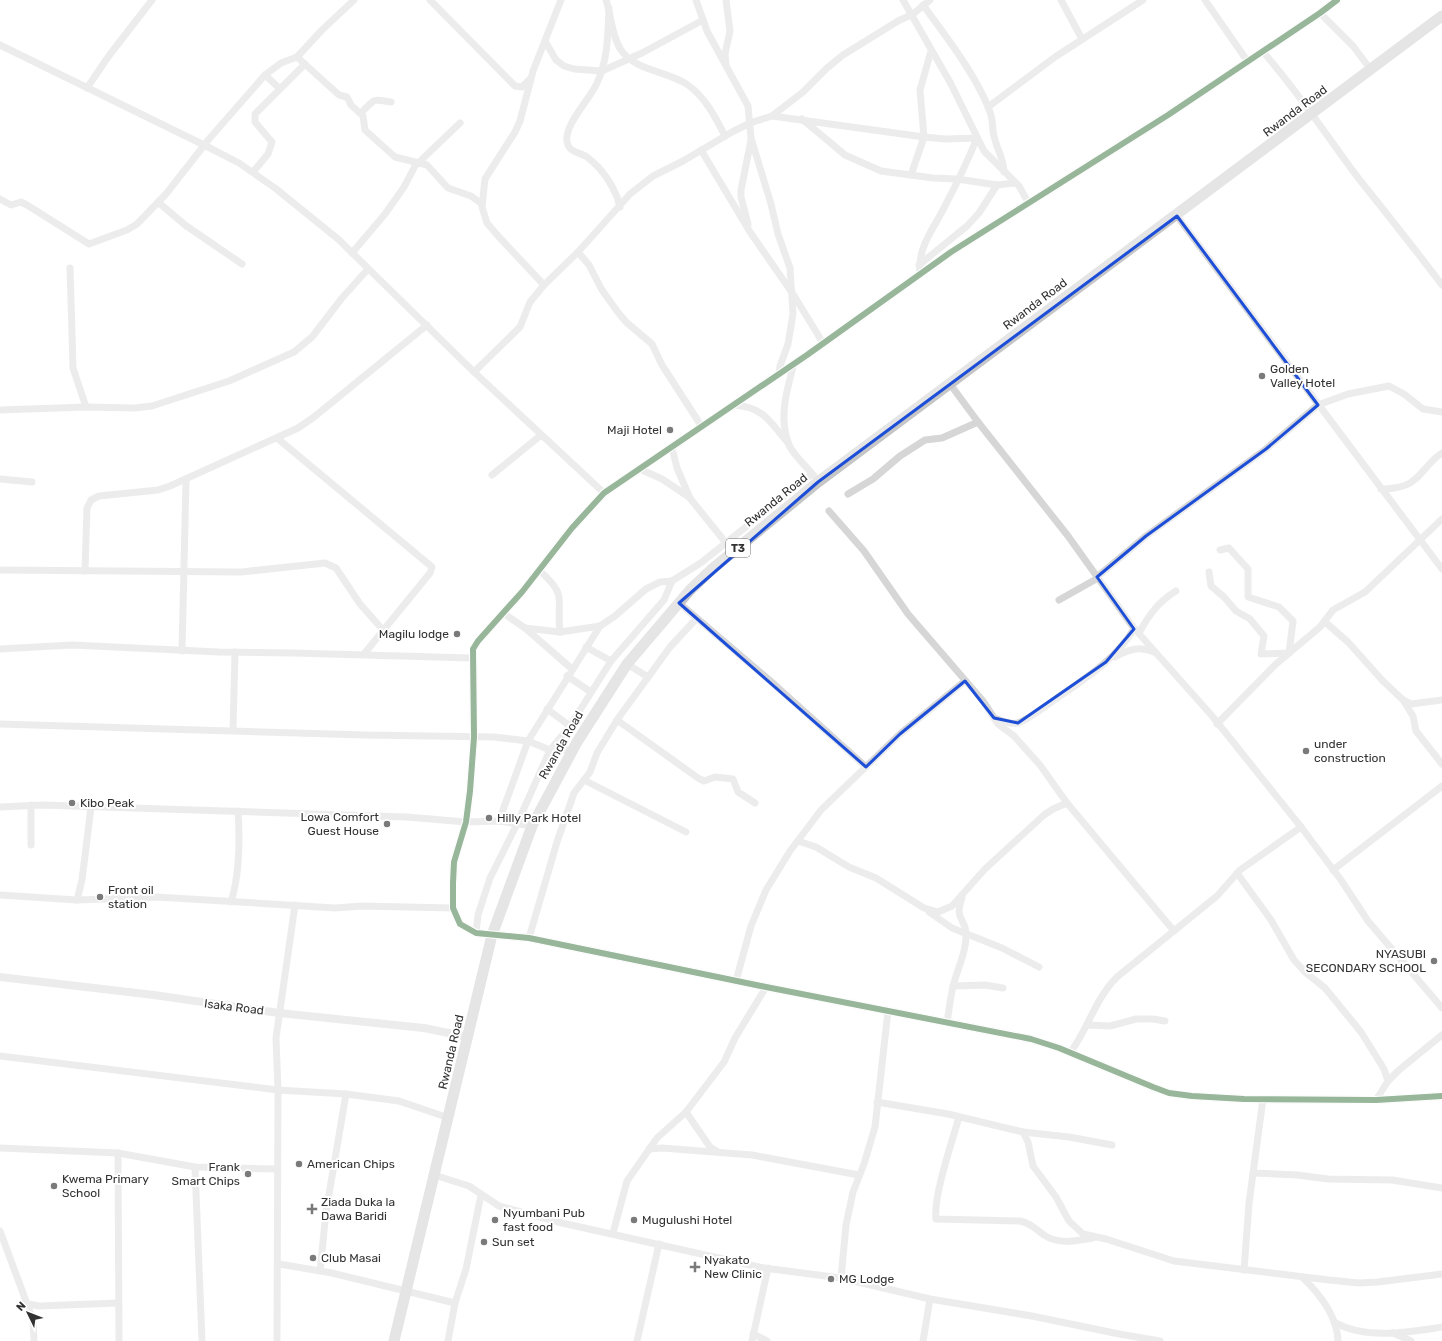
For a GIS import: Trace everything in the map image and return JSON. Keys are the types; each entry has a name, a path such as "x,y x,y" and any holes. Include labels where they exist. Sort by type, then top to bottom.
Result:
{"highway":[{"name":"Rwanda Road","path":"394,1341 492,935 532,826 572,750 600,703 627,664 679,603 712,569 815,478 950,384 1177,216 1442,16"}],"street":[{"path":"87,88 108,57 152,0"},
{"path":"0,199 11,206 24,203 91,244 133,227 158,202 204,145 265,75 281,63 297,57 322,30 354,0"},
{"path":"430,0 515,86 522,87 530,79"},
{"path":"544,285 513,254 491,228 483,213 482,204 485,178 515,132 520,121 530,79 561,0"},
{"path":"606,0 616,41 623,53 636,63 687,84 710,110 725,136"},
{"path":"696,0 703,20 727,69 748,106 751,138 771,204 778,234 790,268 793,294 790,333 779,373"},
{"path":"726,0 730,31 725,54 727,69"},
{"path":"904,0 913,14 931,51 951,84 984,151 1015,183 1024,194 1029,204"},
{"path":"474,372 507,338 520,327 530,302 544,285 578,252 620,207 630,194 653,176 725,136 750,123 772,116 803,92 843,55 898,20 913,14 930,0"},
{"path":"1061,0 1082,39"},
{"path":"988,107 1082,39 1143,0"},
{"path":"1205,0 1248,62"},
{"path":"1337,0 1263,52 1168,115 951,252 672,448 604,493 572,528 540,570 478,641 473,649 474,737 469,803 466,822 454,862 453,908 460,924 476,933 530,938 736,981 1031,1039 1169,1093 1199,1097 1263,1099 1376,1100 1442,1096"},
{"path":"924,5 975,83 988,107 991,116 993,135 1003,158 1004,172"},
{"path":"609,8 606,59 596,85 575,116 566,141 573,151 588,158 609,181 617,193 620,207"},
{"path":"1320,13 1353,46 1371,70"},
{"path":"545,41 556,60 564,66 574,69 602,71 703,20"},
{"path":"0,45 204,145 253,172 275,188 352,253 474,372 604,493"},
{"path":"911,175 924,137 920,90 931,51"},
{"path":"1263,52 1286,78 1311,115 1442,285"},
{"path":"297,57 339,96 347,97 351,106 361,113 364,129 387,148 395,157 427,165 448,188 470,196 482,204"},
{"path":"253,172 268,154 272,142 255,122 254,116 279,88 305,64"},
{"path":"265,75 279,88"},
{"path":"361,113 374,100 380,99 391,102"},
{"path":"772,116 924,137 945,139 977,138"},
{"path":"802,119 845,155 881,172 997,184 1015,183"},
{"path":"352,253 385,214 404,187 412,170 460,123"},
{"path":"750,232 741,197 751,138"},
{"path":"920,275 919,265 922,247 947,203 977,138"},
{"path":"701,150 750,232 793,294 823,343"},
{"path":"919,265 971,222 979,213 997,184"},
{"path":"158,202 191,230 242,264"},
{"path":"1177,216 1381,490 1442,569"},
{"path":"578,252 589,265 602,290 617,311 626,322 652,344 662,365 702,427"},
{"path":"70,268 73,364 86,407"},
{"path":"0,410 86,407 135,408 152,406 229,380 294,352 312,337 334,306 368,269"},
{"path":"85,571 87,508 91,500 99,496 158,490 186,480 212,466 277,438 307,423 427,326"},
{"path":"790,446 785,427 784,405 794,363"},
{"path":"950,384 1098,577 1137,631 1217,724 1333,870 1368,921 1442,1008"},
{"path":"1059,600 1098,577 1146,536 1266,449 1318,405 1348,394 1389,386 1404,394 1423,409 1442,412"},
{"path":"499,821 528,741 572,668 600,626 615,616 646,589 660,582 672,581 702,562 815,478 762,413 748,406 734,404"},
{"path":"848,494 873,479 900,456 925,440 942,438 978,422"},
{"path":"492,475 541,435"},
{"path":"277,438 432,567 430,573 364,654"},
{"path":"672,448 677,468 689,497 726,543"},
{"path":"1381,490 1406,485 1413,481 1434,458 1442,453"},
{"path":"640,469 662,479 689,497"},
{"path":"0,479 32,482"},
{"path":"182,651 186,480"},
{"path":"829,511 864,551 908,614 927,634 983,701 998,724 1014,736 1026,750 1059,790 1067,803 1174,930"},
{"path":"1217,724 1289,653 1325,622 1333,610 1365,592 1442,519"},
{"path":"1220,550 1229,548 1248,569 1248,597 1279,607 1293,621 1289,653"},
{"path":"0,570 241,572 325,563 331,564 336,568 360,604 383,630"},
{"path":"540,570 553,583 559,593 561,600 558,620 560,632"},
{"path":"1209,572 1210,586 1224,597 1236,611 1250,619 1264,636 1261,654 1289,653"},
{"path":"476,933 478,915 490,878 517,824 550,750 570,726 611,661 664,600 672,581"},
{"path":"994,718 1014,723 1028,718 1083,680 1120,649 1137,631 1154,608 1162,600 1176,591"},
{"path":"679,603 696,619 775,684 866,767"},
{"path":"503,613 525,628 572,668"},
{"path":"530,938 568,806 574,793 590,772 597,752 617,720 670,647 696,619"},
{"path":"1325,622 1348,642 1382,680 1403,700 1413,716 1416,731 1442,764"},
{"path":"525,628 560,632 600,626"},
{"path":"0,649 72,645 182,651 364,654 472,658"},
{"path":"586,648 611,661"},
{"path":"1106,662 1135,648 1147,649 1156,652"},
{"path":"233,730 236,652"},
{"path":"627,664 648,677"},
{"path":"567,676 592,692"},
{"path":"736,981 751,926 766,890 798,841 821,810 910,724 965,681"},
{"path":"1403,700 1411,704 1442,700"},
{"path":"547,709 570,726"},
{"path":"617,720 698,778 704,781 715,777 733,779 738,792 755,803"},
{"path":"0,724 494,737 528,741 550,750 572,750"},
{"path":"584,780 686,832"},
{"path":"1333,870 1442,786"},
{"path":"924,908 942,912 952,906 985,869 1038,820 1053,809 1067,803"},
{"path":"0,807 32,805 407,817 466,822 499,821 532,826"},
{"path":"31,845 32,805"},
{"path":"77,900 82,880 91,807"},
{"path":"231,902 236,883 239,853 238,811"},
{"path":"1070,1053 1108,986 1217,896 1237,873 1300,827"},
{"path":"798,841 816,847 849,867 876,878 924,908 952,928 966,932 1030,960 1040,967"},
{"path":"1237,873 1271,920 1294,960 1305,972 1324,988 1361,1032 1384,1069 1388,1081"},
{"path":"947,1023 953,986 963,954 966,932 959,917 959,910 964,894"},
{"path":"0,895 77,900 157,897 335,908 361,906 453,908"},
{"path":"278,1341 278,1090 276,1038 295,905"},
{"name":"Isaka Road","path":"0,977 154,995 279,1013 424,1028 468,1036"},
{"path":"953,986 985,985 1003,988"},
{"path":"613,1233 627,1182 657,1138 686,1112 724,1062 735,1038 766,987"},
{"path":"841,1278 846,1225 853,1192 864,1164 875,1127 888,1011"},
{"path":"1087,1025 1110,1026 1130,1020 1146,1018 1165,1021"},
{"path":"1376,1100 1388,1081 1398,1070 1442,1036"},
{"path":"0,1056 278,1090 346,1094 399,1101 448,1118"},
{"path":"320,1271 326,1212 346,1094"},
{"path":"1244,1270 1252,1173 1263,1099"},
{"path":"877,1102 959,1117 1023,1132 1069,1137 1112,1145"},
{"path":"686,1112 710,1147 721,1154"},
{"path":"959,1117 938,1196 935,1210 936,1219 1020,1221 1030,1224 1043,1235 1055,1240 1066,1242 1095,1238 1106,1239 1174,1260 1302,1277 1359,1283 1442,1274"},
{"path":"1023,1132 1028,1142 1033,1166 1056,1197 1065,1217 1083,1234 1095,1238"},
{"path":"0,1148 118,1153 196,1167 277,1169"},
{"path":"649,1149 662,1148 721,1154 752,1155 859,1175"},
{"path":"118,1153 119,1341"},
{"path":"196,1167 202,1341"},
{"path":"1252,1173 1297,1174 1328,1179 1392,1180 1442,1188"},
{"path":"434,1175 469,1186 499,1206 562,1223 768,1268 841,1278 930,1299 1032,1316 1160,1341"},
{"path":"448,1341 455,1303 466,1269 481,1195"},
{"path":"0,1231 2,1244 16,1269 33,1320 34,1341"},
{"path":"637,1341 659,1244"},
{"path":"279,1264 320,1271 455,1303"},
{"path":"767,1341 753,1338 768,1268"},
{"path":"1302,1277 1316,1291 1336,1323 1338,1341"},
{"path":"923,1341 930,1299"},
{"path":"28,1304 49,1306 118,1303"},
{"path":"1336,1323 1355,1331 1391,1333 1442,1327"},
{"path":"1391,1333 1411,1341"}],"highlighted area":[{"path":"1177,216 1318,405 1266,449 1146,536 1097,577 1134,629 1106,662 1018,723 994,718 965,681 900,734 866,767 679,603 818,482"}],"cycle path":[{"path":"1337,0 1168,115 951,252 807,355 604,493 572,528 522,592 478,641 473,649 474,737 470,791 466,822 454,862 453,908 460,924 476,933 529,938 766,987 1031,1039 1059,1048 1169,1093 1244,1099 1376,1100 1442,1096"}],"place":[{"name":"Golden Valley Hotel","path":"1262,376"},
{"name":"Maji Hotel","path":"670,430"},
{"name":"Magilu lodge","path":"457,634"},
{"name":"under construction","path":"1306,751"},
{"name":"Kibo Peak","path":"72,803"},
{"name":"Hilly Park Hotel","path":"489,818"},
{"name":"Lowa Comfort Guest House","path":"387,824"},
{"name":"Front oil station","path":"100,897"},
{"name":"NYASUBI SECONDARY SCHOOL","path":"1434,961"},
{"name":"American Chips","path":"299,1164"},
{"name":"Frank Smart Chips","path":"248,1174"},
{"name":"Kwema Primary School","path":"54,1186"},
{"name":"Ziada Duka la Dawa Baridi","path":"312,1209"},
{"name":"Nyumbani Pub fast food","path":"495,1220"},
{"name":"Mugulushi Hotel","path":"634,1220"},
{"name":"Sun set","path":"484,1242"},
{"name":"Club Masai","path":"313,1258"},
{"name":"Nyakato New Clinic","path":"695,1267"},
{"name":"MG Lodge","path":"831,1279"}]}
